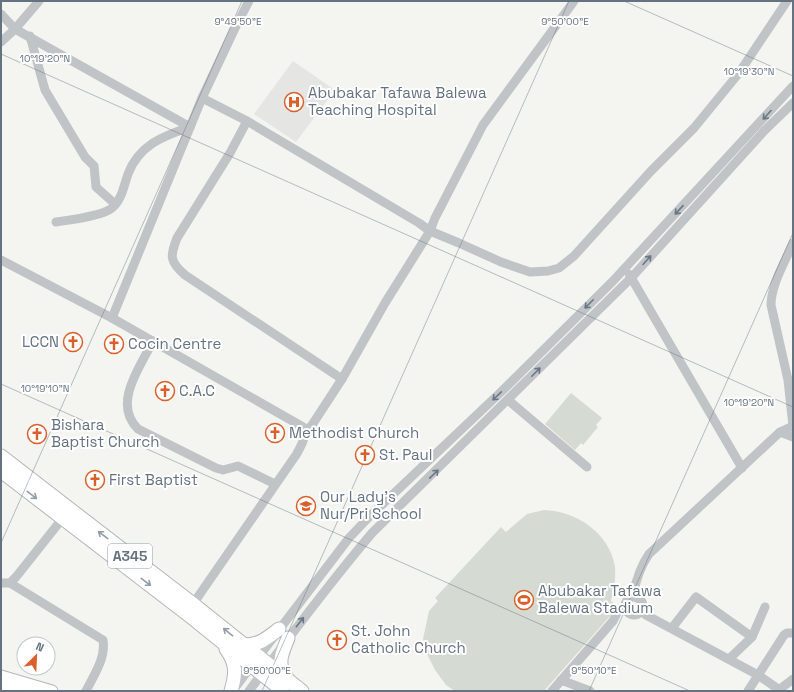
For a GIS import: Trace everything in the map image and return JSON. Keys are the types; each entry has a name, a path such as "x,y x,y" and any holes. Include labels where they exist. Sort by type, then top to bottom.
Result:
{"highway":[{"name":"A345","path":"1,456 7,471 193,604 244,645 255,661"},
{"name":"A345","path":"66,514 221,641 255,661 285,685 302,691"},
{"path":"244,645 253,645 284,633 280,664 285,685"},
{"path":"221,641 235,667 232,691"}],"main road":[{"path":"1,676 52,691"},
{"path":"1,684 23,691"}],"street":[{"path":"1,42 15,29 39,1"},
{"path":"112,318 202,98 249,1"},
{"path":"193,604 296,455 306,432 316,420 342,379 385,303 430,231 435,218 483,125 574,1"},
{"path":"202,98 247,121 430,231 501,262 530,272 548,271 559,268 574,256 651,171 694,128 739,73 787,1"},
{"path":"1,14 15,29 30,36 190,127"},
{"path":"30,36 45,90 85,157 94,166 96,187 115,204"},
{"path":"249,691 265,670 284,633 337,553 368,518 502,391 625,268 793,86"},
{"path":"232,691 255,661 284,633 372,533 632,277 764,131 793,103"},
{"path":"247,121 223,165 177,238 172,260 175,267 185,275 342,379"},
{"path":"56,222 97,214 112,208 122,191 132,166 143,151 157,140 190,127"},
{"path":"793,243 771,297 771,305 788,380 793,426 780,432 649,554 640,570 635,585 629,594 646,615 758,675 780,690 793,679"},
{"path":"1,260 153,341 304,427 306,432"},
{"path":"625,268 632,277 742,468"},
{"path":"153,341 128,389 127,407 132,423 138,429 216,468 223,470 238,466 275,484"},
{"path":"508,400 586,467"},
{"path":"780,432 793,437"},
{"path":"5,583 16,577 66,514"},
{"path":"5,583 103,640 104,647 100,663 86,691"},
{"path":"672,628 696,597 752,637"},
{"path":"613,621 631,614 627,610 636,603"},
{"path":"552,691 613,621 618,611 636,603"},
{"path":"729,659 752,637 765,607"},
{"path":"748,691 784,635 787,633 793,633"},
{"path":"561,680 590,691"}],"shaded area":[{"name":"Abubakar Tafawa Balewa Teaching Hospital","path":"293,61 335,90 296,142 254,114"},
{"path":"571,393 602,418 596,425 598,427 583,445 581,443 575,450 545,424"},
{"name":"Abubakar Tafawa Balewa Stadium","path":"544,510 556,511 568,515 590,526 599,534 612,555 615,567 615,576 611,601 618,607 544,691 455,691 446,685 435,670 427,654 423,639 429,611 438,601 435,598 501,527 506,532 527,514"}],"place":[{"name":"Abubakar Tafawa Balewa Teaching Hospital","path":"294,102"},
{"name":"LCCN","path":"73,342"},
{"name":"Cocin Centre","path":"114,344"},
{"name":"C.A.C","path":"165,391"},
{"name":"Methodist Church","path":"275,433"},
{"name":"Bishara Baptist Church","path":"37,434"},
{"name":"St. Paul","path":"365,455"},
{"name":"First Baptist","path":"95,480"},
{"name":"Our Lady's Nur/Pri School","path":"306,506"},
{"name":"Abubakar Tafawa Balewa Stadium","path":"524,600"},
{"name":"St. John Catholic Church","path":"337,640"}]}
